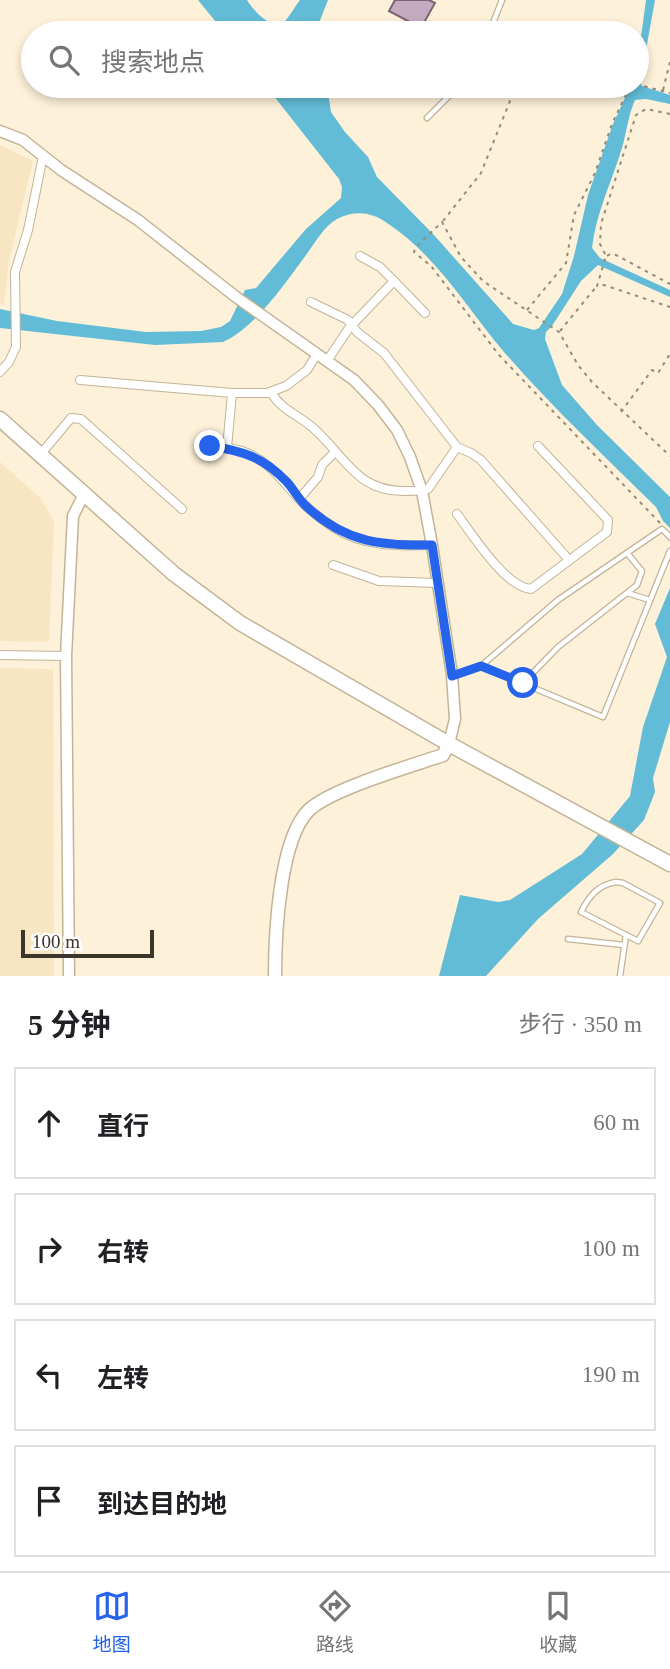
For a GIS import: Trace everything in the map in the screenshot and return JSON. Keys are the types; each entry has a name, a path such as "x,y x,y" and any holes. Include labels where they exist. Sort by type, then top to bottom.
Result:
{"main road":[{"path":"0,419 174,574 240,624 449,744 670,864"},
{"path":"275,976 275,946 286,856 295,831 309,810 336,794 443,754 449,744"}],"street":[{"path":"0,131 23,140 138,220 236,297 354,380 397,430 422,491 432,545 452,676 455,719 449,744"},
{"path":"0,372 9,362 16,346 15,272 28,230 43,156"},
{"path":"360,256 380,267 425,313"},
{"path":"327,361 352,325 394,281"},
{"path":"312,302 352,325 384,353 457,447 481,460 569,560"},
{"path":"80,380 232,393 271,392 286,386 307,370 317,354"},
{"path":"271,392 276,402 311,427 353,473 390,492 428,489 457,447"},
{"path":"227,449 232,393"},
{"path":"40,455 71,418 81,419 182,509"},
{"path":"210,446 241,450 256,458 286,481 307,507 335,528 362,540 401,547 432,545"},
{"path":"457,514 494,562 513,582 526,590 607,532 608,520 538,446"},
{"path":"300,498 318,477 321,465 335,452"},
{"path":"69,976 66,656 73,516 84,494"},
{"path":"333,565 379,581 437,583"},
{"path":"0,655 66,656"}],"lane":[{"path":"493,21 502,0"},
{"path":"427,118 447,98"},
{"path":"452,676 481,666 558,600 662,529 669,536"},
{"path":"481,666 603,717 670,551"},
{"path":"523,683 558,647 637,585 642,571 627,553"},
{"path":"626,593 650,600"},
{"path":"623,883 660,903 638,941 626,934 581,912 595,891 606,884 623,883"},
{"path":"620,976 626,934"},
{"path":"568,939 624,945"}],"path":[{"path":"662,91 670,62"},
{"path":"649,88 670,93"},
{"path":"511,98 481,173 414,252 431,266 499,355 666,528 669,536"},
{"path":"527,311 566,263 574,215 595,173 624,98"},
{"path":"559,332 597,286 606,256 600,244 601,224 636,115 646,109 670,114"},
{"path":"442,222 461,257 483,281 559,332 578,365 592,382 670,456"},
{"path":"606,256 615,254 670,284"},
{"path":"597,286 604,285 670,307"},
{"path":"621,412 652,369 658,373 670,354"}],"shaded area":[{"path":"0,145 33,161 9,261 4,305 0,304"},
{"path":"0,462 40,498 54,521 49,642 0,641"},
{"path":"0,668 53,669 54,976 0,976"}],"water":[{"path":"198,0 247,0 262,18 268,21 215,21"},
{"path":"300,0 328,0 320,21 285,21"},
{"path":"646,0 655,0 649,33 649,21 643,21"},
{"path":"649,88 670,95 670,104 646,99 635,100 592,248 600,258 670,290 670,297 598,265 581,281 546,332 545,339 562,385 597,425 670,497 670,528 656,507 504,352 436,266 405,236 375,216 356,213 332,222 258,316 235,336 223,342 155,345 0,328 0,309 57,321 146,332 201,331 221,327 230,321 245,290 256,288 306,229 341,198 342,187 339,179 275,98 329,98 331,112 368,157 377,177 434,235 513,324 534,330 539,328 562,294 588,195 625,98 649,98"},
{"path":"670,588 670,722 653,778 655,792 644,820 613,854 538,919 486,976 439,976 460,895 498,902 510,900 582,854 630,796 643,727 667,657 655,624"}],"building":[{"path":"395,0 429,0 435,3 425,21 408,21 389,11"}],"route":[{"path":"210,446 241,450 256,458 286,481 307,507 335,528 362,540 382,545 432,545 452,676 481,666 523,683"}]}
